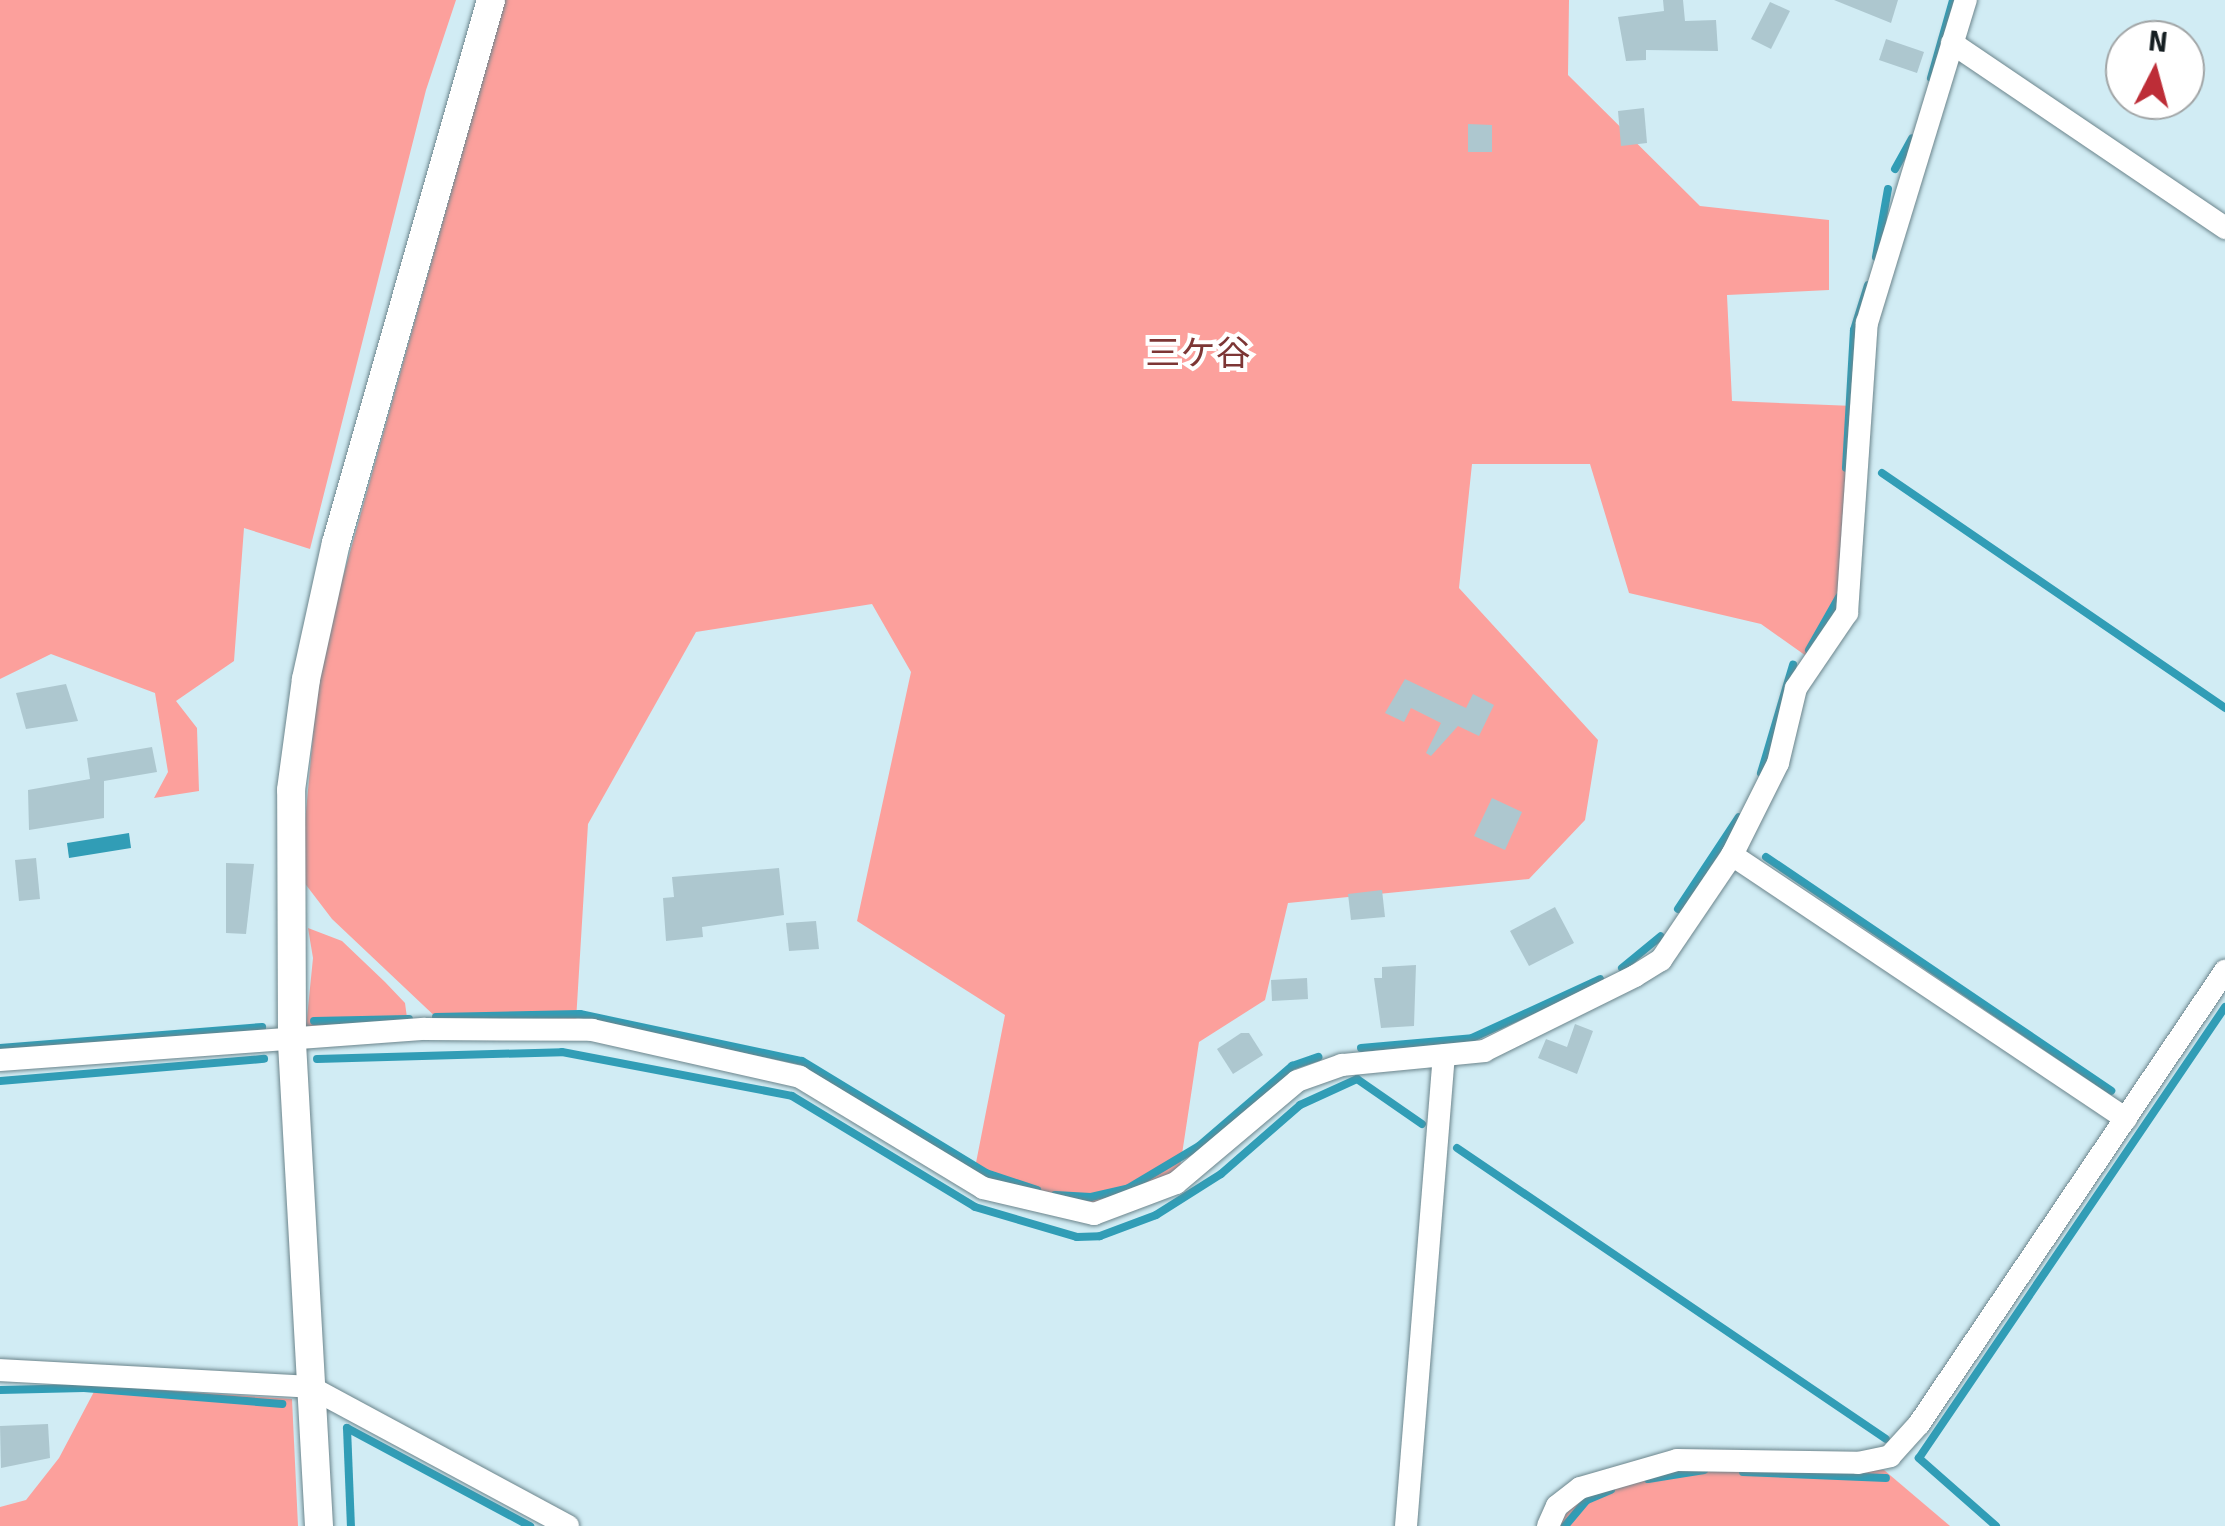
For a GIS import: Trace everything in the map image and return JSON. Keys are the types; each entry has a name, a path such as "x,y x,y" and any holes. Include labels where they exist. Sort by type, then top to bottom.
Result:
{"street":[{"path":"319,1526 292,1039 291,790 306,680 336,543 491,0"},
{"path":"0,1060 425,1029 592,1030 800,1077 983,1188 1094,1214 1176,1183 1297,1081 1342,1065 1484,1050 1661,960 1732,854 1778,763 1796,688 1847,612 1868,323 1966,0"},
{"path":"1952,43 2225,228"},
{"path":"1732,854 2126,1119"},
{"path":"1548,1526 1557,1506 1580,1488 1678,1460 1858,1463 1890,1456 1919,1424 2225,972"},
{"path":"1406,1526 1444,1056"},
{"path":"0,1370 310,1386 568,1526"}],"shaded area":[{"path":"0,0 456,0 426,90 310,549 244,528 234,661 176,701 197,728 199,791 154,798 168,772 155,693 51,654 0,679"},
{"path":"505,0 1569,0 1568,75 1700,206 1829,220 1829,290 1727,295 1732,401 1854,406 1841,606 1809,658 1761,624 1629,593 1590,464 1472,464 1459,588 1598,740 1585,820 1529,879 1288,903 1265,1000 1199,1042 1179,1174 1092,1204 1043,1198 974,1173 1005,1015 857,921 911,672 872,604 696,632 588,824 576,1021 441,1022 332,919 300,877 317,692 340,588"},
{"path":"308,928 342,941 385,982 405,1003 408,1025 306,1028 313,958"},
{"path":"97,1386 292,1399 298,1526 0,1526 0,1507 26,1500 59,1458"},
{"path":"1703,1467 1884,1470 1950,1526 1557,1526 1580,1496 1642,1475"}],"water":[{"path":"129,833 131,848 69,858 67,843"}],"building":[{"path":"1663,0 1683,0 1685,21 1716,20 1718,51 1646,50 1646,60 1626,61 1618,17 1664,11"},
{"path":"1834,0 1898,0 1891,23"},
{"path":"1770,2 1790,11 1771,49 1751,39"},
{"path":"1886,39 1924,52 1917,73 1879,60"},
{"path":"1644,108 1647,143 1621,146 1618,111"},
{"path":"1468,124 1492,125 1492,152 1468,152"},
{"path":"1405,679 1466,708 1473,694 1494,705 1479,736 1458,726 1431,756 1426,753 1441,723 1411,708 1404,722 1385,713"},
{"path":"66,684 78,721 26,729 16,693"},
{"path":"152,747 157,772 104,781 104,818 29,830 28,790 90,779 87,758"},
{"path":"1492,798 1522,812 1505,850 1474,836"},
{"path":"36,858 40,899 19,901 15,860"},
{"path":"226,863 254,864 246,934 226,933"},
{"path":"779,868 784,915 702,927 703,937 666,941 663,898 674,897 672,877"},
{"path":"1382,890 1385,917 1351,920 1348,894"},
{"path":"1555,907 1574,943 1529,966 1510,931"},
{"path":"816,921 819,949 789,951 786,923"},
{"path":"1416,965 1414,1026 1381,1028 1374,978 1382,978 1382,967"},
{"path":"1307,978 1308,999 1272,1001 1271,980"},
{"path":"1575,1024 1593,1031 1577,1074 1538,1058 1546,1039 1567,1047"},
{"path":"1241,1033 1249,1033 1263,1055 1233,1074 1217,1049"},
{"path":"48,1424 50,1458 1,1468 0,1426"}],"waterway":[{"path":"1931,78 1953,0"},
{"path":"1895,169 1912,138"},
{"path":"1876,257 1888,189"},
{"path":"1846,468 1854,330 1868,285"},
{"path":"1882,473 2225,708"},
{"path":"1809,650 1839,597"},
{"path":"1761,773 1793,665"},
{"path":"1678,909 1739,817"},
{"path":"1766,857 2111,1091"},
{"path":"1622,968 1661,936"},
{"path":"1361,1048 1472,1038 1600,979"},
{"path":"1996,1526 1919,1458 2225,1007"},
{"path":"436,1017 580,1014 802,1061 986,1173 1037,1190"},
{"path":"314,1021 409,1019"},
{"path":"0,1048 262,1027"},
{"path":"317,1059 562,1052 792,1096 975,1207 1077,1237 1100,1236 1156,1215 1221,1174 1300,1105 1357,1079 1422,1124"},
{"path":"1055,1195 1091,1197 1127,1189 1199,1146 1292,1066 1318,1057"},
{"path":"0,1081 264,1059"},
{"path":"1457,1148 1886,1439"},
{"path":"0,1390 84,1388 282,1404"},
{"path":"347,1428 530,1526"},
{"path":"347,1428 351,1526"},
{"path":"1648,1479 1704,1470"},
{"path":"1743,1472 1886,1478"},
{"path":"1565,1526 1587,1500 1611,1490"}],"district":[{"name":"三ケ谷","path":"1198,354"}]}
